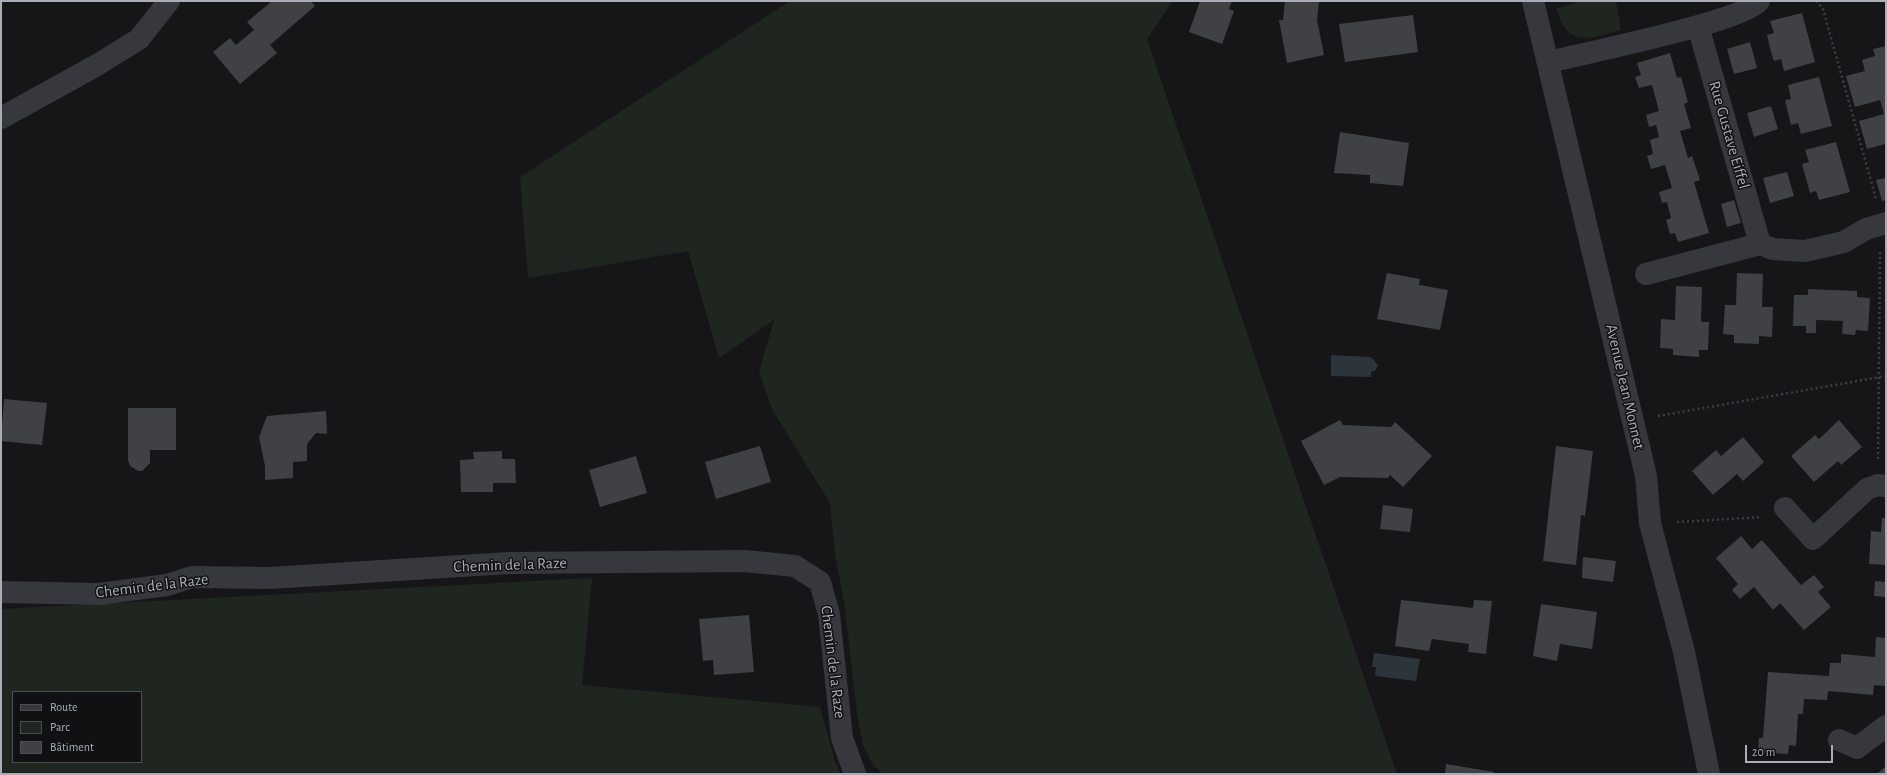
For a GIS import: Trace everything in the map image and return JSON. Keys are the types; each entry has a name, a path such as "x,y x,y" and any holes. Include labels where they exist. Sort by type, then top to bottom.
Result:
{"street":[{"path":"1,118 97,66 139,38 169,1"},
{"name":"Avenue Jean Monnet","path":"1533,1 1549,62 1632,422 1646,476 1650,523 1684,652 1709,774"},
{"path":"1549,62 1698,26 1747,10 1759,1"},
{"name":"Rue Gustave Eiffel","path":"1698,26 1760,244"},
{"path":"1646,274 1760,244 1773,248 1805,251 1844,242 1866,230 1886,223"},
{"path":"1785,508 1813,539 1867,489 1878,485 1886,486"},
{"name":"Chemin de la Raze","path":"1,592 99,594 167,585 192,577 270,578 509,563 745,561 796,566 820,582 829,614 842,738 855,774"},
{"path":"1839,740 1857,748 1886,726"}],"path":[{"path":"1632,422 1658,416 1886,376"},
{"path":"1650,523 1758,518 1785,508"}],"green space":[{"path":"790,1 1173,1 1147,39 1397,774 883,774 873,765 863,745 857,714 845,608 835,554 830,503 773,411 759,372 774,320 719,358 688,251 528,278 520,177"},
{"path":"1575,1 1616,1 1621,30 1599,36 1584,38 1570,33 1561,21 1556,8 1576,3"},
{"path":"592,578 582,685 820,707 835,761 841,774 1,774 1,609"}],"shaded area":[{"path":"1331,355 1371,357 1378,365 1376,370 1371,372 1371,377 1331,376"},
{"path":"1374,653 1420,659 1416,681 1375,676 1376,667 1372,667"}],"building":[{"path":"272,1 311,1 315,6 270,45 277,53 240,84 213,52 230,38 236,45 254,30 247,22"},
{"path":"1200,1 1232,1 1229,9 1234,11 1222,44 1189,32"},
{"path":"1285,1 1319,1 1317,20 1324,55 1287,63 1279,20 1283,20"},
{"path":"1802,13 1815,62 1784,71 1781,59 1774,61 1770,48 1767,35 1774,33 1770,21"},
{"path":"1413,15 1418,52 1345,62 1339,24"},
{"path":"1750,42 1757,68 1734,74 1727,49"},
{"path":"1886,46 1886,147 1885,144 1867,149 1859,121 1884,114 1880,100 1855,107 1846,76 1865,71 1862,60 1875,56 1873,49"},
{"path":"1670,53 1677,78 1681,77 1688,102 1684,104 1691,128 1680,131 1688,158 1692,156 1700,180 1694,182 1709,233 1678,242 1675,233 1670,234 1666,220 1671,218 1667,202 1662,203 1659,192 1672,188 1665,165 1651,169 1647,156 1653,154 1650,140 1659,137 1656,125 1649,127 1646,115 1659,111 1652,85 1639,88 1635,77 1641,75 1637,63"},
{"path":"1819,77 1832,126 1801,134 1798,123 1791,125 1785,100 1791,99 1788,85"},
{"path":"1771,106 1778,129 1754,137 1747,113"},
{"path":"1340,132 1409,143 1403,186 1370,183 1370,175 1334,173"},
{"path":"1836,142 1850,192 1819,200 1816,191 1810,193 1802,164 1809,162 1805,150"},
{"path":"1787,172 1794,196 1770,203 1763,178"},
{"path":"1886,178 1886,200 1882,201 1876,180"},
{"path":"1734,200 1741,223 1727,227 1721,204"},
{"path":"1387,273 1420,279 1419,285 1448,290 1440,330 1377,319"},
{"path":"1737,273 1763,274 1762,307 1773,307 1772,337 1759,336 1759,344 1734,343 1734,335 1723,334 1725,305 1736,305"},
{"path":"1676,286 1702,287 1701,322 1709,322 1708,350 1699,350 1699,357 1673,355 1673,349 1660,348 1661,319 1675,320"},
{"path":"1808,289 1857,291 1857,297 1870,298 1868,331 1856,330 1855,335 1842,334 1843,321 1816,320 1816,333 1806,333 1806,326 1793,326 1794,295 1808,295"},
{"path":"4,399 47,403 42,445 1,441"},
{"path":"128,408 176,408 176,450 150,450 150,463 142,471 138,471 130,466 128,460"},
{"path":"326,411 327,434 316,433 307,444 307,461 293,462 293,478 265,480 265,466 259,437 267,416"},
{"path":"1340,420 1343,425 1391,427 1395,422 1432,456 1403,487 1390,475 1388,478 1340,477 1324,485 1301,441"},
{"path":"1839,420 1862,447 1841,465 1838,461 1814,482 1791,456 1815,435 1819,439"},
{"path":"1743,437 1764,462 1743,481 1737,474 1713,495 1692,471 1716,450 1721,456"},
{"path":"760,446 771,482 716,499 705,462"},
{"path":"1556,446 1593,451 1585,516 1581,515 1576,565 1543,561"},
{"path":"502,451 502,459 515,459 516,483 493,483 493,492 461,492 460,460 474,459 473,452"},
{"path":"636,456 647,493 600,507 589,470"},
{"path":"1383,505 1413,509 1410,532 1380,529"},
{"path":"1882,518 1886,518 1886,565 1869,564 1871,531 1881,532"},
{"path":"1741,536 1752,549 1762,540 1801,585 1814,575 1824,587 1818,592 1831,607 1804,630 1780,603 1773,610 1754,587 1740,599 1732,590 1738,584 1716,558"},
{"path":"1583,557 1616,561 1613,582 1582,578"},
{"path":"1875,581 1886,582 1886,597 1874,596"},
{"path":"1401,600 1473,608 1474,600 1492,601 1486,654 1468,652 1469,644 1432,639 1429,651 1395,646"},
{"path":"1541,604 1597,612 1592,649 1560,644 1557,661 1533,656"},
{"path":"749,615 754,672 714,675 713,660 703,661 699,619"},
{"path":"1876,637 1886,638 1886,686 1874,685 1873,695 1828,691 1827,700 1804,699 1803,714 1798,714 1796,746 1789,745 1788,754 1758,752 1759,738 1763,738 1768,672 1829,676 1830,663 1841,663 1841,654 1875,657"},
{"path":"1446,764 1494,772 1494,774 1445,774"},
{"path":"1886,766 1886,774 1877,774"}]}
